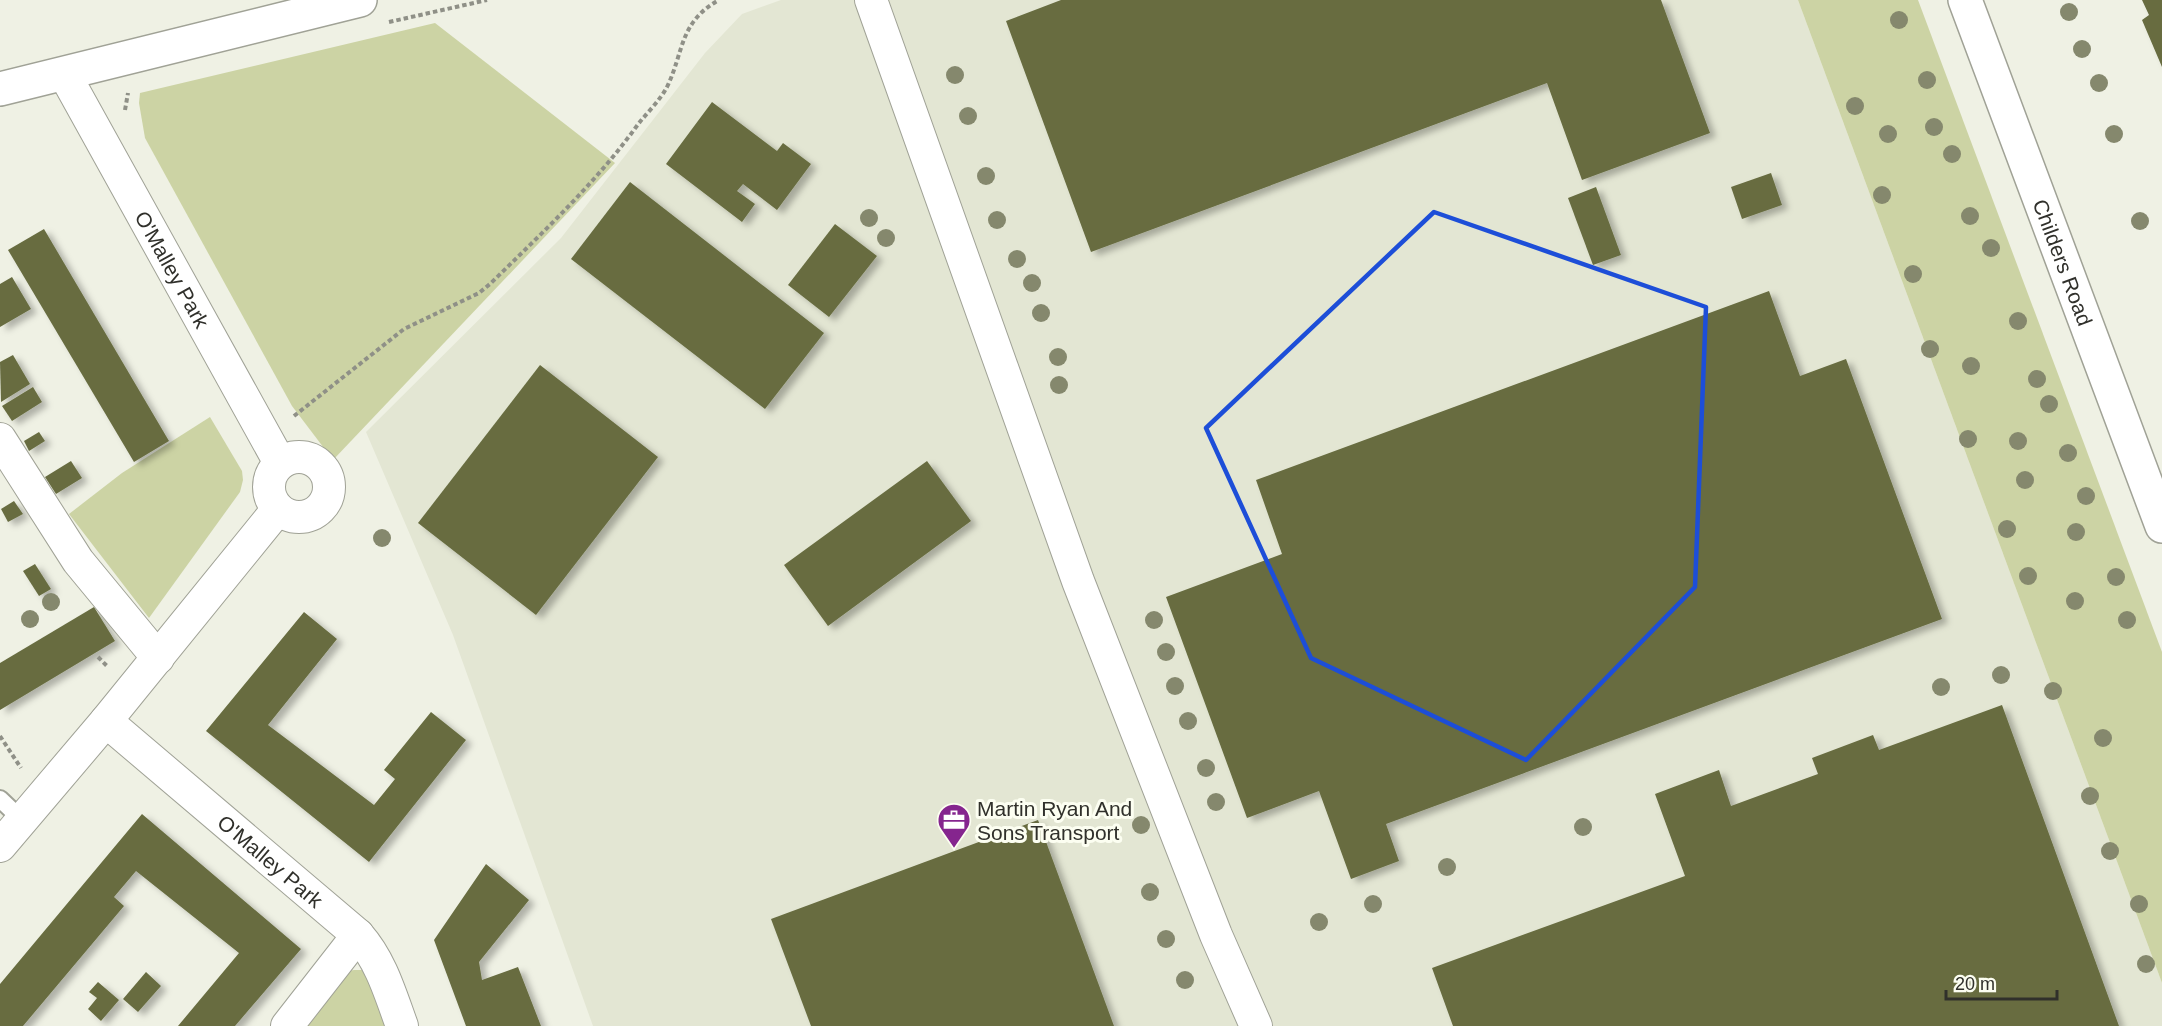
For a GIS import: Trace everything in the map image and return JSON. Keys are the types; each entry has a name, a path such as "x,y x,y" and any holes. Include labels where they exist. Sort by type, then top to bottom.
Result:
{"main road":[{"name":"Childers Road","path":"1965,0 2162,525"},
{"path":"0,89 354,7"}],"street":[{"path":"871,0 1078,581 1251,1023"},
{"name":"O'Malley Park","path":"65,75 280,463"},
{"path":"0,439 78,561 158,658"},
{"path":"300,456 318,464 328,481 328,492 319,510 309,515 293,517 278,509 269,494 268,485 270,477 280,463 300,456"},
{"path":"0,846 11,810 106,721 278,509"},
{"name":"O'Malley Park","path":"106,721 358,935 371,950 384,975 402,1026"},
{"path":"287,1026 358,935"}],"path":[{"path":"354,7 487,0"},
{"path":"286,408 292,418 404,329 479,293 490,284 590,186 667,87 678,52 690,27 701,12 719,0"},
{"path":"126,120 124,112 130,87"},
{"path":"0,736 25,773"}],"highlighted area":[{"path":"1434,212 1706,307 1695,587 1526,760 1311,658 1206,428"}],"shaded area":[{"path":"781,0 1798,0 2162,983 2162,1026 593,1026 453,635 366,432 561,238 705,53 742,14"}],"green space":[{"path":"1798,0 1918,0 2162,652 2162,983"},
{"path":"435,23 615,163 333,460 292,406 145,138 139,103 140,93"},
{"path":"210,417 242,471 243,480 240,492 149,618 69,514 122,473"},
{"path":"366,970 388,1026 301,1026 343,972"}],"building":[{"path":"1061,0 1661,0 1710,133 1582,180 1547,83 1091,252 1006,21"},
{"path":"2142,0 2162,0 2162,67 2142,20 2149,15"},
{"path":"712,102 777,151 783,143 811,164 777,210 743,184 737,191 755,204 742,222 666,164"},
{"path":"1771,173 1782,205 1742,219 1731,187"},
{"path":"630,182 824,333 765,409 571,259"},
{"path":"1596,187 1621,255 1593,265 1568,198"},
{"path":"835,224 877,256 829,317 788,285"},
{"path":"44,229 169,441 134,462 8,250"},
{"path":"12,277 31,309 0,327 0,284"},
{"path":"1769,291 1800,376 1846,359 1942,619 1386,824 1399,861 1351,879 1319,791 1247,818 1166,597 1282,554 1256,480"},
{"path":"13,355 30,384 1,402 0,362"},
{"path":"540,365 658,457 536,615 418,523"},
{"path":"33,387 42,402 12,421 2,406"},
{"path":"39,432 45,441 29,451 24,441"},
{"path":"71,461 82,478 56,494 45,477"},
{"path":"927,461 971,521 828,626 784,565"},
{"path":"14,501 23,514 8,522 1,509"},
{"path":"35,564 51,589 39,596 23,571"},
{"path":"94,607 115,641 0,710 0,663"},
{"path":"304,612 337,639 268,725 374,805 395,779 384,770 431,712 466,740 369,862 206,731"},
{"path":"2002,705 2119,1026 1453,1026 1432,968 1685,876 1655,794 1719,770 1731,806 1818,774 1812,758 1873,735 1879,750"},
{"path":"142,814 301,949 235,1026 178,1026 239,953 136,871 114,897 124,906 23,1026 0,1026 0,984"},
{"path":"1038,820 1114,1026 811,1026 771,919"},
{"path":"486,864 529,900 479,962 482,980 518,967 541,1026 466,1026 434,940"},
{"path":"146,972 161,986 138,1012 123,999"},
{"path":"98,982 119,1000 101,1021 88,1009 97,998 89,992"}],"place":[{"name":"Martin Ryan And Sons Transport","path":"954,849"}]}
